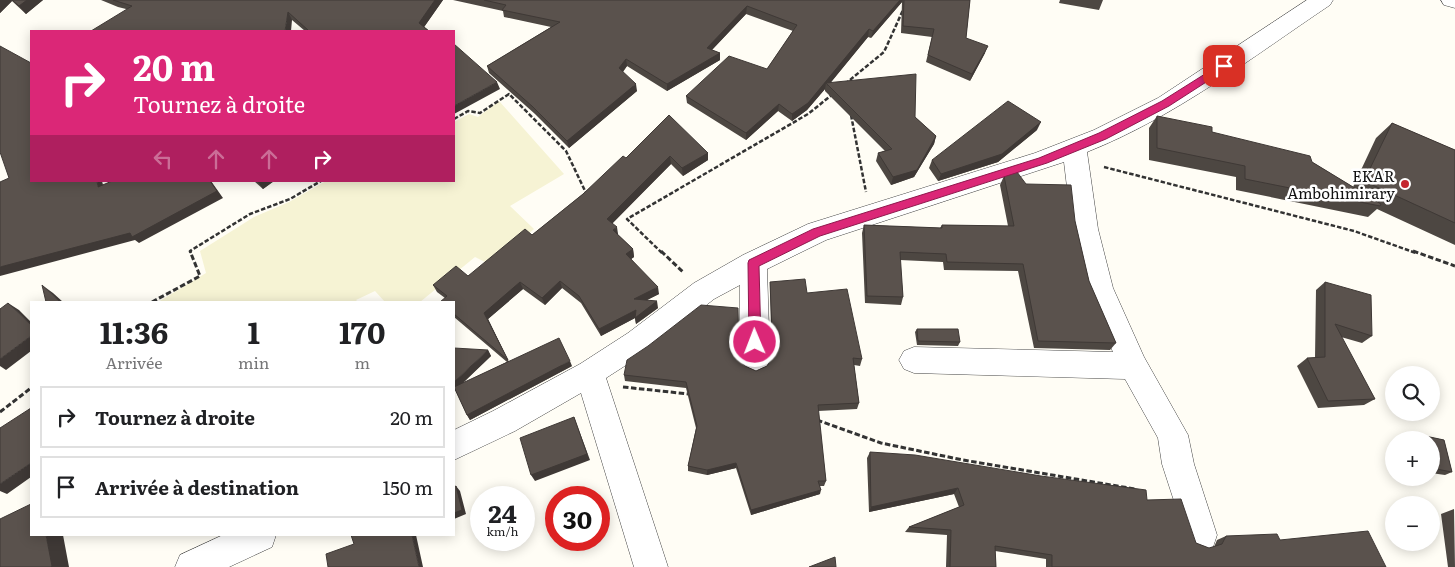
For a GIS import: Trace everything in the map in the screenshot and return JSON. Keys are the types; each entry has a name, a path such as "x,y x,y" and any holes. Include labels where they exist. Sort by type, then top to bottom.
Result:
{"street":[{"path":"455,445 592,379 704,291 753,263 816,232 1034,164 1075,154 1102,136 1166,104 1322,0"},
{"path":"1075,154 1085,229 1099,288 1133,366 1173,435 1178,464 1201,535"},
{"path":"753,263 755,362"},
{"path":"914,360 1133,366"},
{"path":"592,379 651,567"},
{"path":"192,567 258,536"}],"path":[{"path":"627,219 808,114 884,52 904,9"},
{"path":"845,84 847,93"},
{"path":"455,118 468,112 480,113 509,94 566,151 589,200"},
{"path":"850,112 870,215"},
{"path":"1075,154 1354,231 1455,266"},
{"path":"154,301 200,276 190,251 250,214 290,199 319,182"},
{"path":"618,216 627,219 704,291"},
{"path":"592,379 690,394"},
{"path":"0,412 30,389"},
{"path":"815,420 882,443 963,460 1139,489"}],"shaded area":[{"path":"499,101 564,174 510,206 534,229 491,265 475,257 421,301 384,301 375,291 357,301 160,301 206,273 200,251 254,217 289,202 324,182 455,182 455,121 469,114 478,117"}],"building":[{"path":"12,0 27,0 19,6"},
{"path":"113,0 435,0 419,23 428,30 308,30 288,12 285,30 93,30 132,6"},
{"path":"484,0 900,0 873,31 869,29 808,103 792,114 779,104 746,133 686,96 729,56 767,69 797,25 747,6 707,48 720,53 667,84 626,59 619,68 636,84 567,141 533,107 487,66 560,22 502,10 506,5"},
{"path":"904,0 970,0 966,38 988,46 972,74 928,55 934,29 903,26"},
{"path":"455,45 497,82 455,105"},
{"path":"0,46 30,62 30,182 97,182 98,187 110,182 211,182 217,191 132,237 130,233 0,267 0,182 9,178 0,152"},
{"path":"916,74 915,117 936,136 917,170 893,177 878,153 892,149 826,83"},
{"path":"1008,101 1041,122 1002,154 941,174 932,160"},
{"path":"669,115 708,153 682,168 670,156 607,219 617,227 613,230 633,249 626,254 658,287 634,299 657,301 635,318 636,310 599,329 579,296 560,281 542,298 520,282 484,313 508,360 455,315 455,301 441,301 447,296 433,285 456,266 468,276 525,229 532,235 583,194 623,156 626,158"},
{"path":"1157,116 1212,127 1212,132 1310,156 1312,162 1381,204 1380,206 1245,179 1245,166 1157,148"},
{"name":"EKAR Ambohimirary","path":"1392,123 1455,150 1455,223 1364,181"},
{"path":"1017,172 1026,184 1071,185 1075,221 1089,281 1116,343 1038,341 1023,264 947,262 946,254 900,252 903,297 867,296 864,225 942,228 942,225 1014,226 1004,176"},
{"path":"805,279 807,293 847,289 862,359 853,358 859,403 818,405 826,481 818,481 821,490 751,510 736,463 707,470 688,466 697,426 686,382 624,375 627,360 701,305 738,308 739,357 745,366 756,371 767,366 773,356 770,282"},
{"path":"1325,282 1371,295 1372,336 1335,324 1375,399 1328,401 1307,358 1325,357"},
{"path":"42,285 59,301 46,301"},
{"path":"8,303 30,324 30,337 0,359 0,309"},
{"path":"917,329 958,329 960,342 918,341"},
{"path":"559,338 570,361 467,415 455,387"},
{"path":"455,348 488,350 455,381"},
{"path":"30,409 30,464 0,484 0,428"},
{"path":"574,417 587,454 531,475 520,438"},
{"path":"1440,439 1444,440 1452,472 1440,470"},
{"path":"870,452 915,455 1041,476 1146,490 1147,500 1181,499 1196,543 1209,548 1222,544 1226,536 1277,534 1280,540 1368,531 1386,567 1052,567 1052,555 995,546 996,567 950,567 951,530 909,527 964,505 958,488 871,507"},
{"path":"455,486 462,510 455,513"},
{"path":"30,504 30,536 46,536 52,566 0,567 0,519"},
{"path":"351,536 412,536 419,567 328,567 326,554 354,544"},
{"path":"835,557 836,567 809,567"}],"place":[{"name":"EKAR Ambohimirary","path":"1405,184"}],"route":[{"path":"755,342 753,263 816,232 1043,160 1102,136 1166,104 1224,66"}]}
